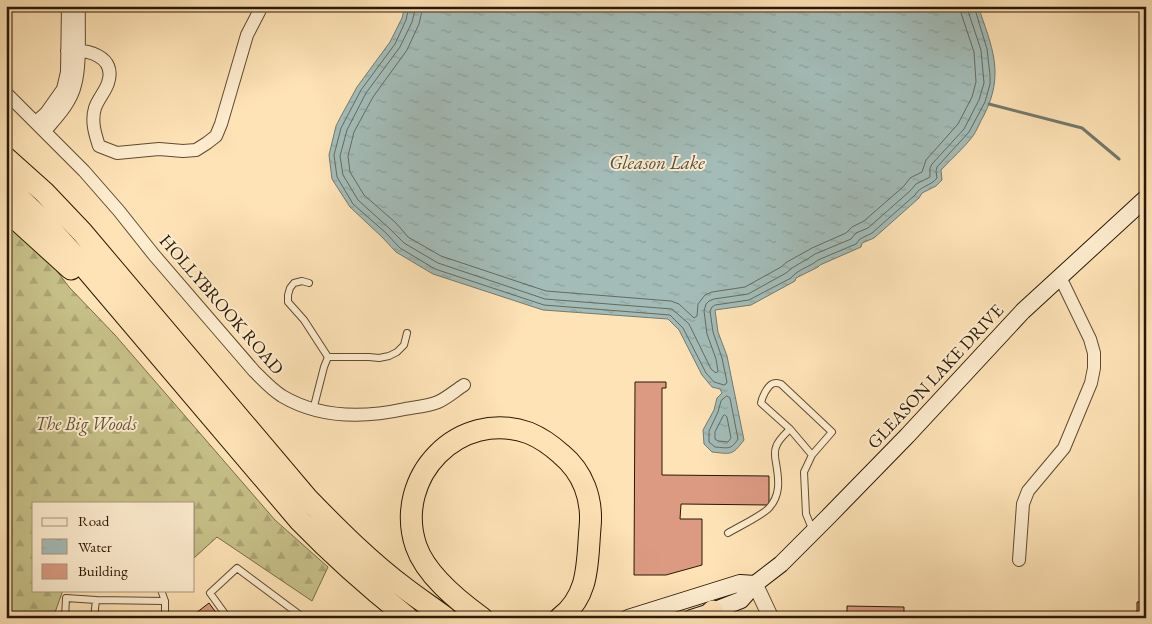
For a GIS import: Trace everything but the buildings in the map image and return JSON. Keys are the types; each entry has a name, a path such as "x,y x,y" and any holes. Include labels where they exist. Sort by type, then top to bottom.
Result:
{"highway":[{"path":"6,158 44,192 82,232 307,498 388,574 446,618"},
{"path":"6,185 57,235 300,521 355,574 408,618"},
{"path":"6,210 64,263 120,308"},
{"path":"478,615 444,586 420,555 416,546 412,525 413,503 419,481 426,467 444,447 477,431 504,428 528,433 551,446 573,466 588,494 590,525 586,580 575,603 560,618"}],"main road":[{"name":"GLEASON LAKE DRIVE","path":"690,618 709,614 740,600 755,584 781,564 907,436 1022,311 1146,198"},
{"path":"628,618 740,583 755,584"}],"street":[{"path":"41,127 68,101 75,86 78,68 73,51 68,6"},
{"path":"73,51 78,6"},
{"path":"73,51 94,53 103,59 108,68 108,82 95,109 93,130 99,146 117,153 159,149 196,150 216,136 247,35 262,6"},
{"name":"HOLLYBROOK ROAD","path":"6,93 84,171 120,211 154,255 254,371 282,396 313,410 360,415 389,412 438,402 464,385"},
{"path":"1019,560 1023,504 1028,491 1064,448 1091,383 1094,368 1094,353 1090,339 1060,277"},
{"path":"755,584 770,618"}],"lane":[{"path":"308,283 302,281 294,283 290,288 288,302 304,320 328,358"},
{"path":"328,358 379,358 388,356 397,352 404,345 407,333"},
{"path":"313,410 324,366 328,358"},
{"path":"812,455 790,429 761,403 765,393 772,384 781,384 832,432 812,455 804,472 806,514 813,532"},
{"path":"728,533 766,511 773,503 777,496 779,482 775,456 776,448 780,440 790,429"},
{"path":"228,618 210,593 237,568 304,618"},
{"path":"162,592 166,601 165,618"},
{"path":"65,618 66,598 166,601"},
{"path":"94,618 96,600"}],"green space":[{"name":"The Big Woods","path":"6,216 41,250 69,287 115,335 275,520 328,567 312,601 217,537 195,557 195,502 32,502 32,592 62,592 53,618 6,618 6,557 11,555 12,528 6,527"}],"water":[{"name":"Gleason Lake","path":"405,6 978,6 992,48 995,73 994,86 976,131 966,145 941,170 942,180 936,186 922,193 919,198 874,238 862,243 861,247 796,278 795,281 751,305 715,310 718,332 727,356 744,440 731,453 712,452 704,444 703,430 714,410 717,398 722,393 720,389 712,387 702,375 679,330 668,319 543,310 433,274 396,252 350,207 332,179 329,155 336,126 357,87 390,42 402,18"}],"waterway":[{"path":"989,104 1082,128 1119,159"}]}
